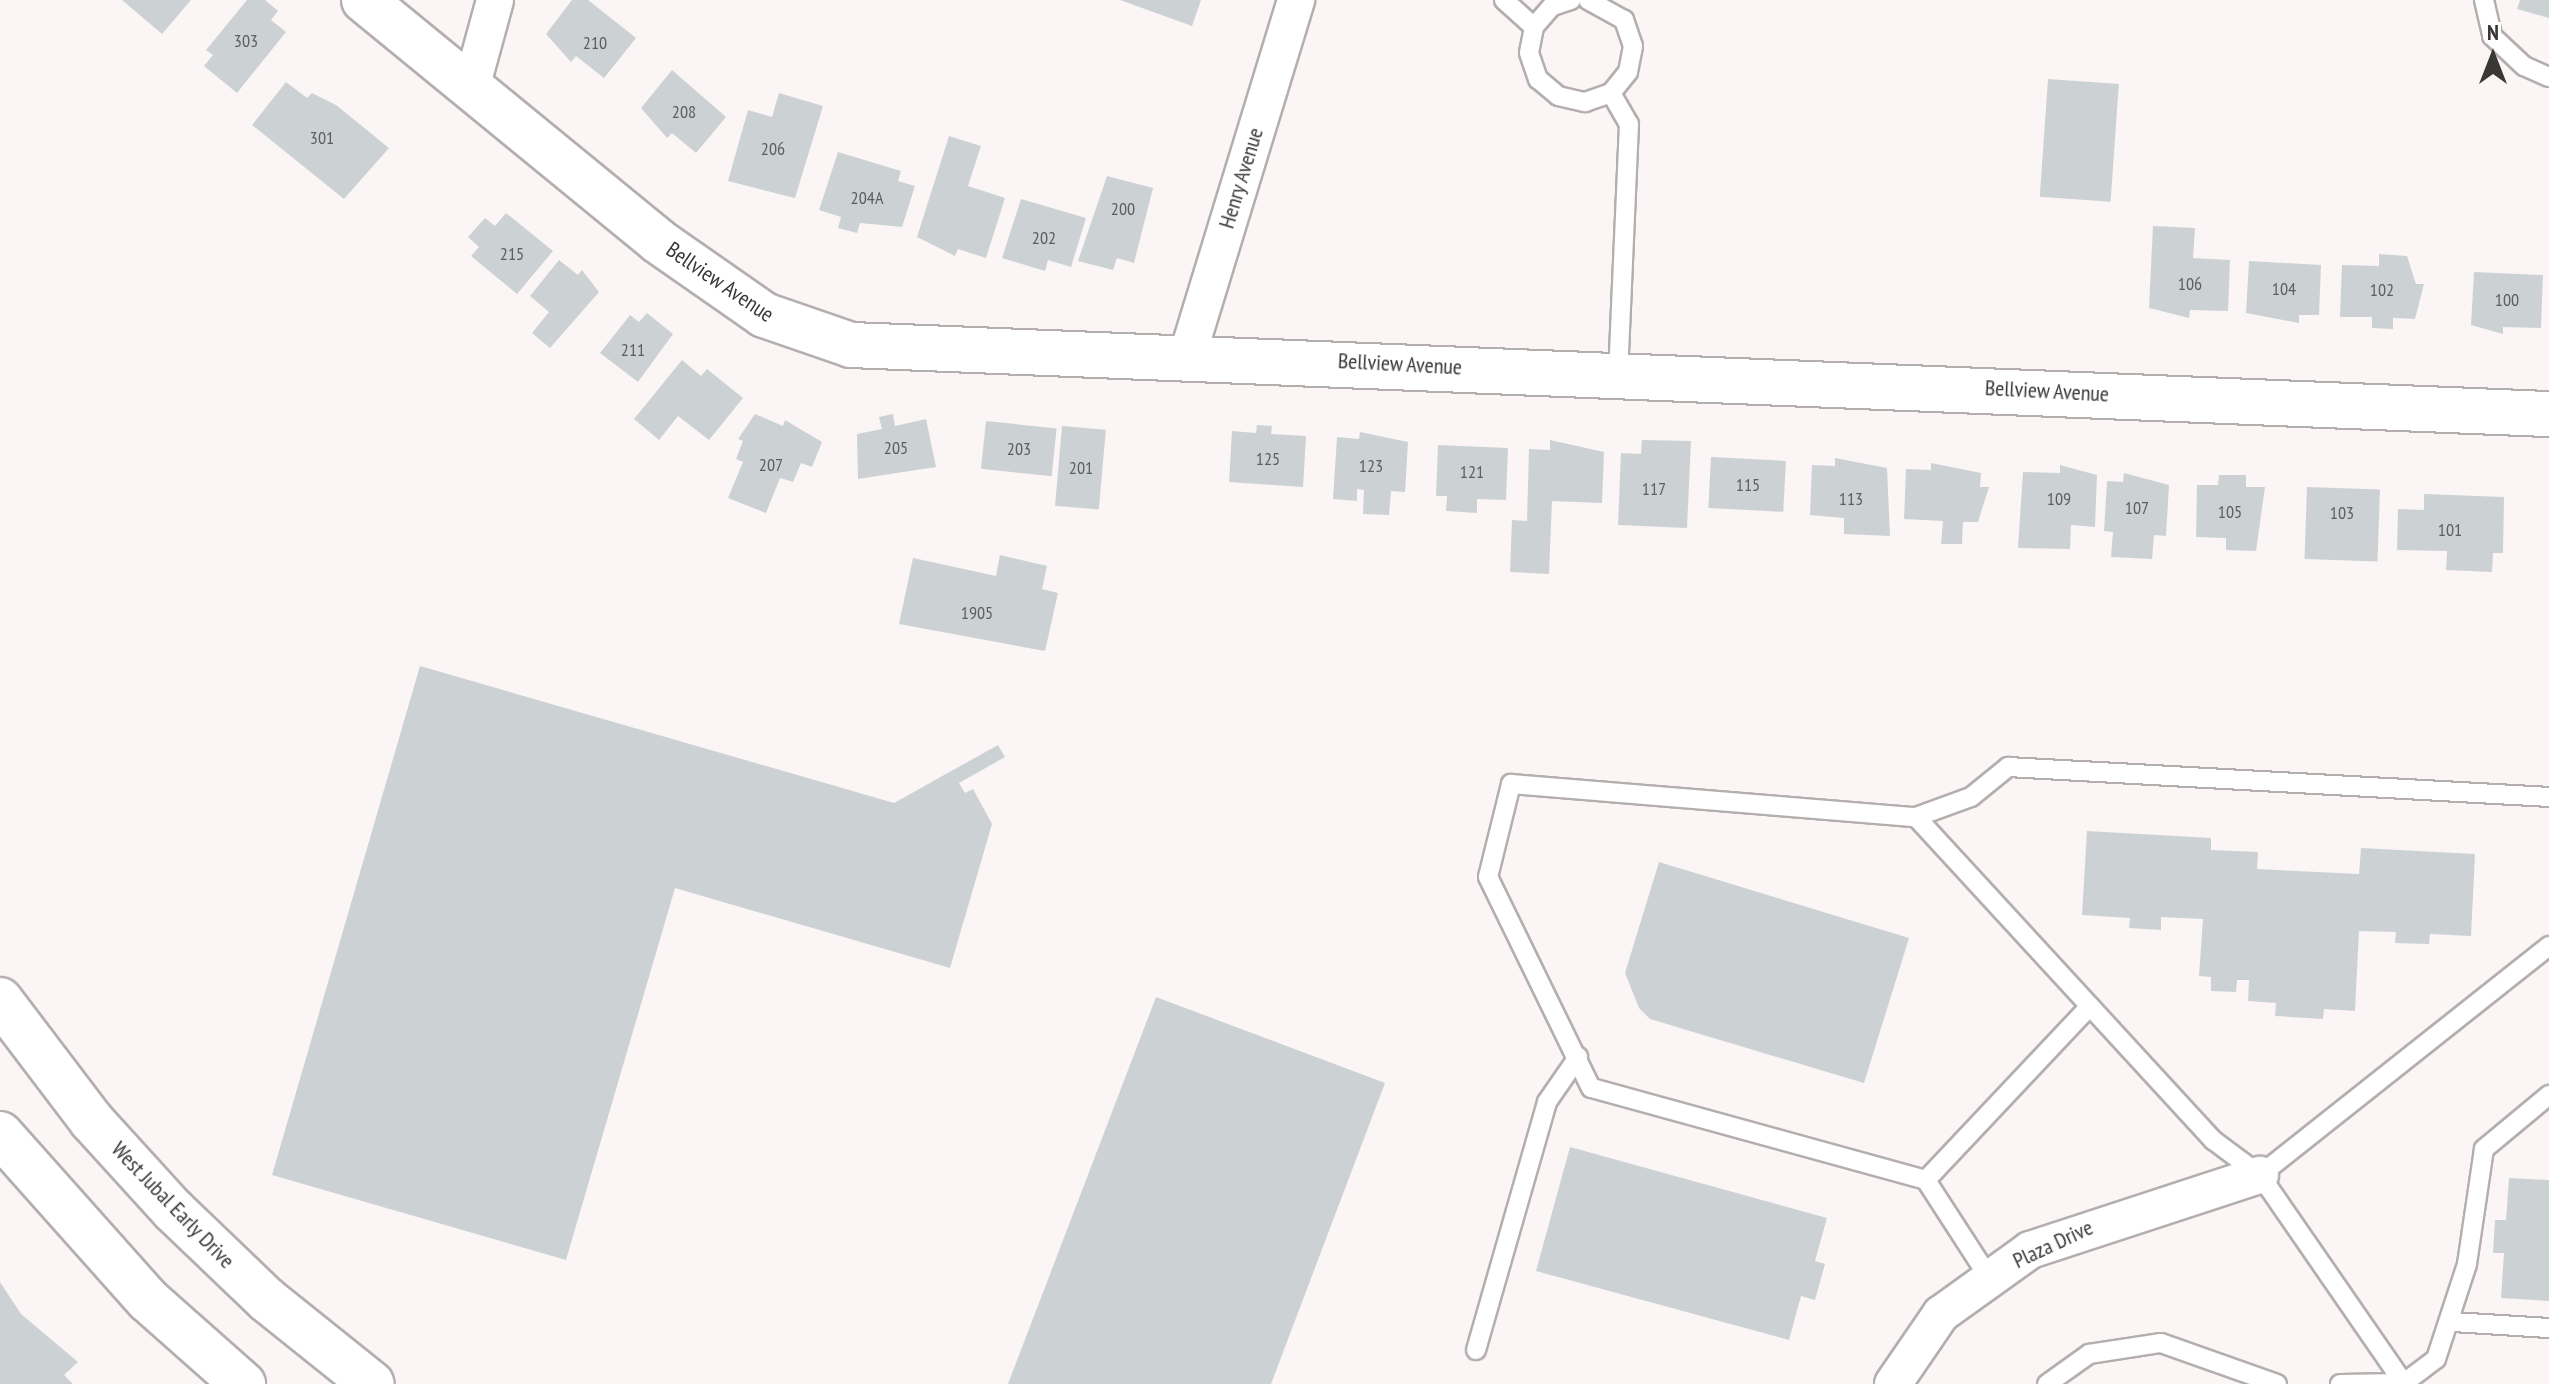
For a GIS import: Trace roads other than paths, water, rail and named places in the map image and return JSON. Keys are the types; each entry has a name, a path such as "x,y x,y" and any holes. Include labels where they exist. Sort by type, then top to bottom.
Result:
{"street":[{"name":"Bellview Avenue","path":"364,0 658,241 801,332 851,345 2549,414"},
{"path":"471,88 495,0"},
{"name":"Henry Avenue","path":"1187,357 1296,0"},
{"name":"West Jubal Early Drive","path":"0,1000 91,1120 173,1210 267,1300 372,1384"},
{"path":"0,1134 148,1300 243,1384"},
{"name":"Plaza Drive","path":"1893,1384 1941,1314 1988,1276 2086,1226 2260,1175"}],"lane":[{"path":"1504,0 1534,27"},
{"path":"1571,0 1552,6 1534,27 1529,53 1538,79 1558,96 1585,102 1611,93 1628,72 1633,46 1624,20 1588,0"},
{"path":"2484,0 2492,36 2524,66 2549,77"},
{"path":"1611,93 1629,124 1618,375"},
{"path":"1988,1276 1926,1180 1591,1088 1488,877 1511,784 1916,817 1971,797 2008,767 2549,797"},
{"path":"1916,817 2213,1140 2260,1175 2404,1384"},
{"path":"2260,1175 2549,946"},
{"path":"1926,1180 2090,1006"},
{"path":"1476,1350 1547,1102 1578,1057"},
{"path":"2340,1384 2404,1384 2436,1359 2453,1322 2484,1149 2549,1095"},
{"path":"2453,1322 2549,1328"},
{"path":"2047,1384 2089,1354 2161,1343 2277,1384"}]}
